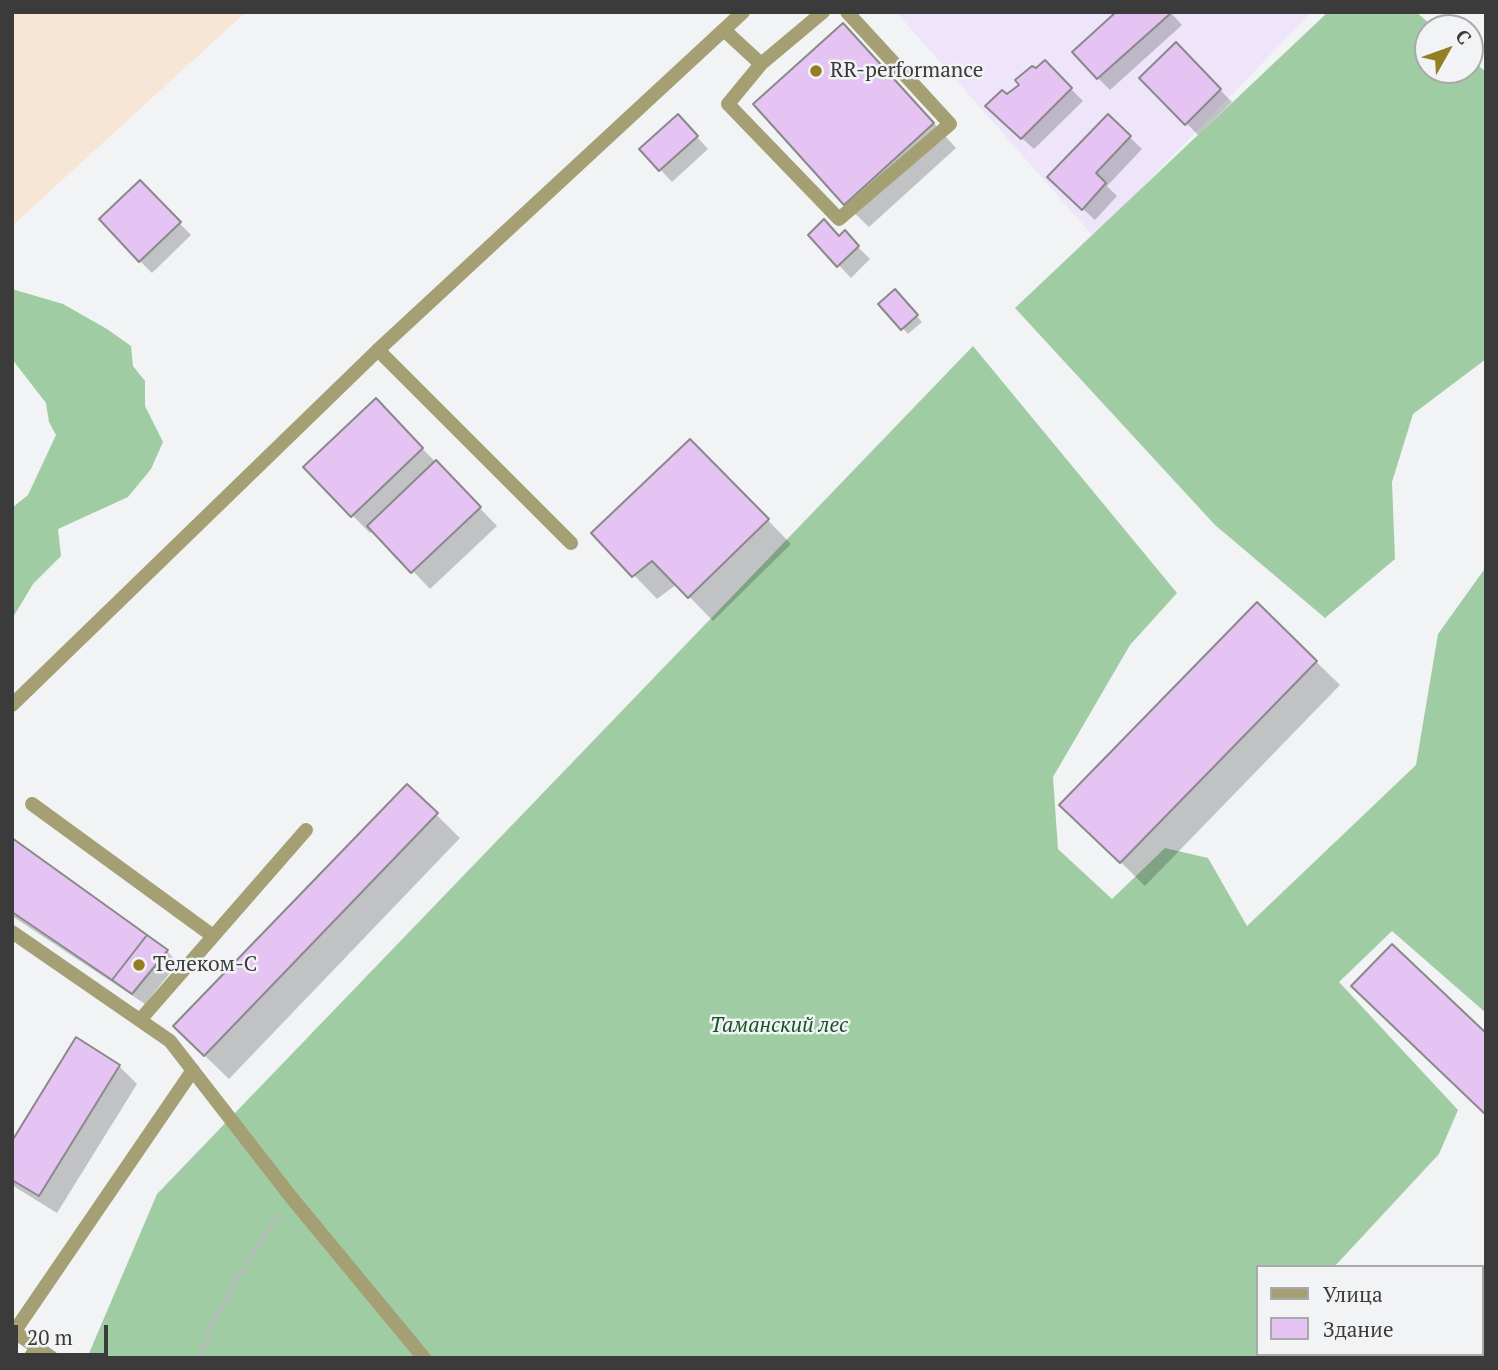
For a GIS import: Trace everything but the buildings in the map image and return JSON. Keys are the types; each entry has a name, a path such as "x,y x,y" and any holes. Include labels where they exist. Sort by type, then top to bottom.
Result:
{"street":[{"path":"12,705 378,350 743,12"},
{"path":"823,12 761,64 728,104 839,219 950,124 847,12"},
{"path":"724,30 761,64"},
{"path":"378,350 571,543"},
{"path":"32,804 213,936"},
{"path":"140,1020 306,830"},
{"path":"14,938 170,1041 291,1197 424,1358"},
{"path":"52,1358 34,1352 13,1332 192,1070"}],"path":[{"path":"199,1358 213,1323 234,1283 291,1197"}],"shaded area":[{"path":"12,12 246,12 12,226"},
{"path":"896,12 1312,12 1094,237"}],"green space":[{"path":"1328,12 1416,12 1418,14 1414,14 1414,84 1484,84 1484,70 1486,72 1486,359 1413,414 1392,482 1395,559 1325,618 1215,525 1015,308"},
{"path":"12,289 63,304 131,346 133,366 145,381 145,406 163,442 151,469 128,497 58,529 61,556 33,584 12,619 12,508 28,495 56,435 49,422 46,403 12,359"},
{"name":"Таманский лес","path":"973,346 1177,593 1130,645 1053,777 1058,849 1112,899 1165,848 1208,858 1247,926 1416,765 1438,634 1486,567 1486,1013 1392,931 1339,982 1458,1110 1439,1154 1336,1265 1256,1265 1256,1356 1268,1356 1267,1358 87,1358 157,1194"}],"place":[{"name":"RR-performance","path":"816,71"},
{"name":"Телеком-С","path":"139,965"}]}
